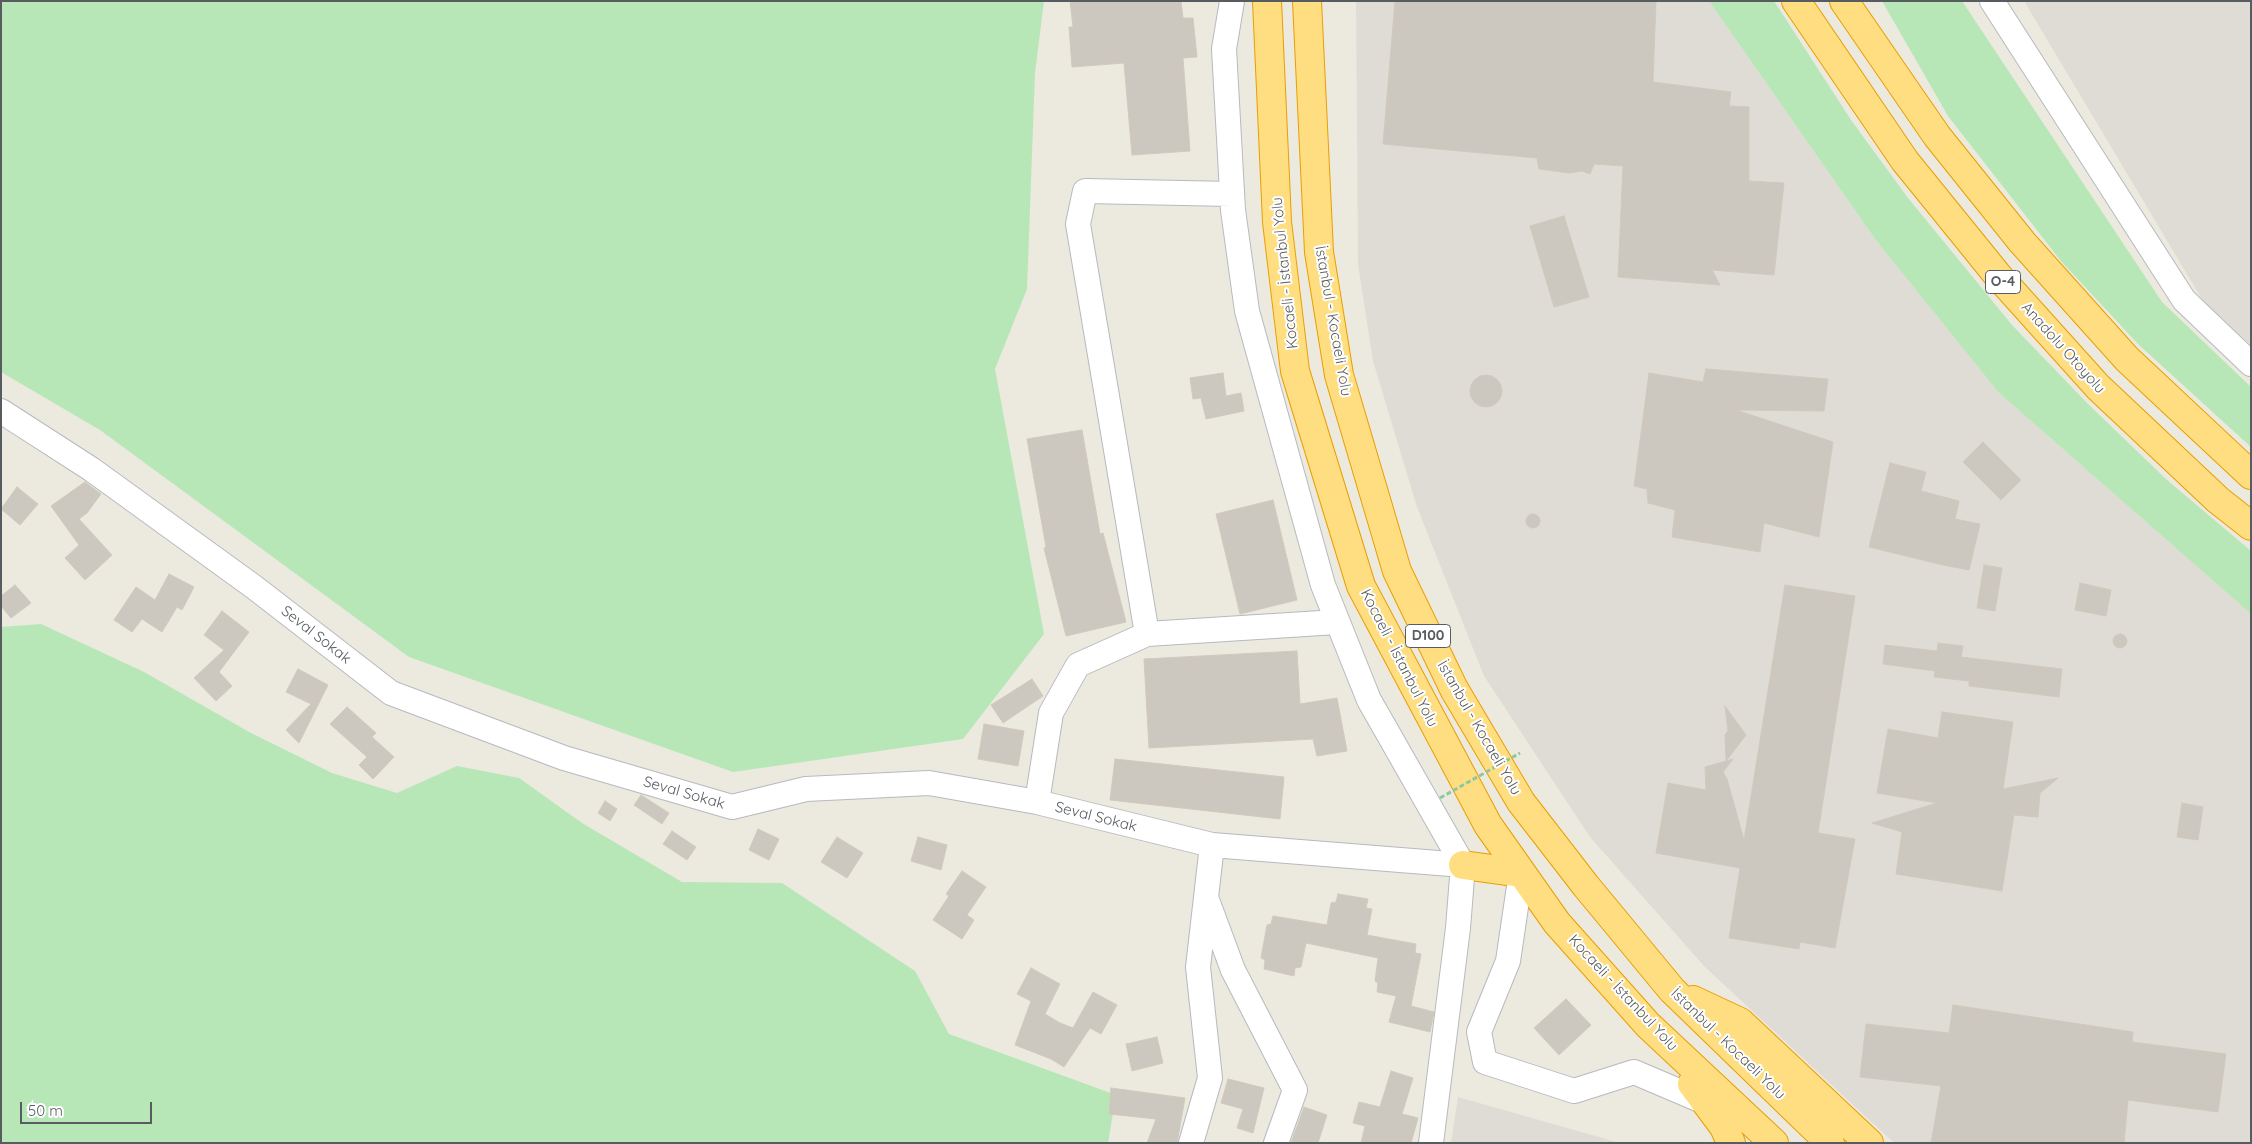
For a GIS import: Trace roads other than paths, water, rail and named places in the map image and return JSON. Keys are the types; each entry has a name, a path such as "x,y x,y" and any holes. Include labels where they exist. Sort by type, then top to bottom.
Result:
{"highway":[{"name":"Kocaeli - İstanbul Yolu","path":"1267,1 1277,222 1295,371 1362,586 1488,825 1557,923 1648,1025 1774,1143"},
{"name":"İstanbul - Kocaeli Yolu","path":"1307,1 1319,252 1339,375 1396,572 1454,689 1521,802 1586,886 1672,990 1830,1143"},
{"name":"Anadolu Otoyolu","path":"1796,1 1905,161 1999,277 2098,387 2218,500 2251,526"},
{"name":"O-4","path":"1844,1 1937,136 2022,242 2127,359 2251,475"},
{"path":"1463,865 1521,873"},
{"path":"1672,990 1740,1022 1869,1143"},
{"path":"1621,995 1655,1045 1690,1080 1707,1103 1731,1143"}],"street":[{"path":"1232,1 1224,49 1232,194 1247,311 1323,585 1337,622 1368,700 1463,865 1458,928 1431,1143"},
{"path":"1992,1 2184,300 2251,364"},
{"path":"1147,634 1078,224 1085,192 1232,194"},
{"name":"Seval Sokak","path":"1,410 91,469 254,587 391,692 546,751 732,807 806,789 929,782 1037,802 1212,845 1463,865"},
{"path":"1037,802 1050,713 1078,665 1147,634 1337,622"},
{"path":"1191,1143 1210,1078 1198,967 1212,845"},
{"path":"1521,873 1508,961 1479,1032 1485,1062 1574,1091 1634,1072 1707,1103"},
{"path":"1206,897 1233,970 1295,1090 1276,1143"}]}
